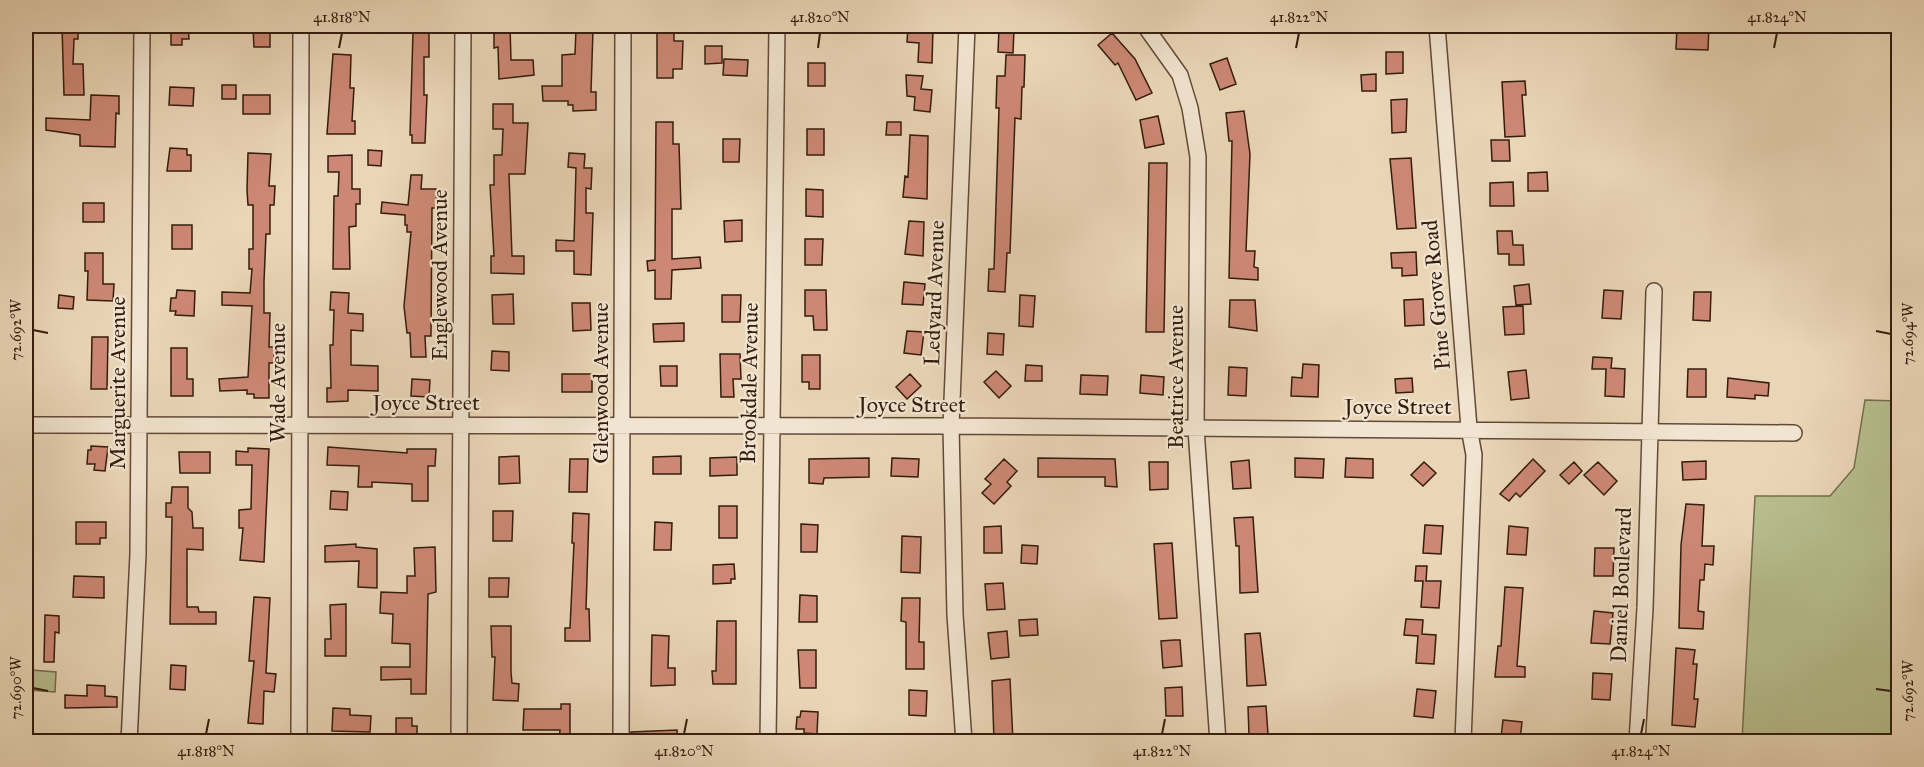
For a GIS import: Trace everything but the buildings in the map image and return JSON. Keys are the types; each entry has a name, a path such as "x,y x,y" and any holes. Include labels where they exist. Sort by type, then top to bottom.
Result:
{"street":[{"name":"Marguerite Avenue","path":"129,741 136,626 142,26"},
{"name":"Wade Avenue","path":"299,741 301,26"},
{"name":"Englewood Avenue","path":"459,741 464,26"},
{"name":"Glenwood Avenue","path":"621,741 623,26"},
{"name":"Brookdale Avenue","path":"768,741 777,26"},
{"name":"Ledyard Avenue","path":"964,741 955,615 951,426 967,26"},
{"name":"Beatrice Avenue","path":"1145,26 1180,75 1190,108 1198,157 1196,429 1218,741"},
{"name":"Pine Grove Road","path":"1437,26 1469,428 1474,455 1463,741"},
{"name":"Daniel Boulevard","path":"1637,741 1645,609 1654,291"},
{"name":"Joyce Street","path":"30,425 139,423 1196,429 1469,428 1794,433"}],"green space":[{"path":"1865,400 1898,401 1898,741 1742,741 1755,496 1830,496 1854,468"},
{"path":"31,670 56,672 55,692 29,690"}]}
